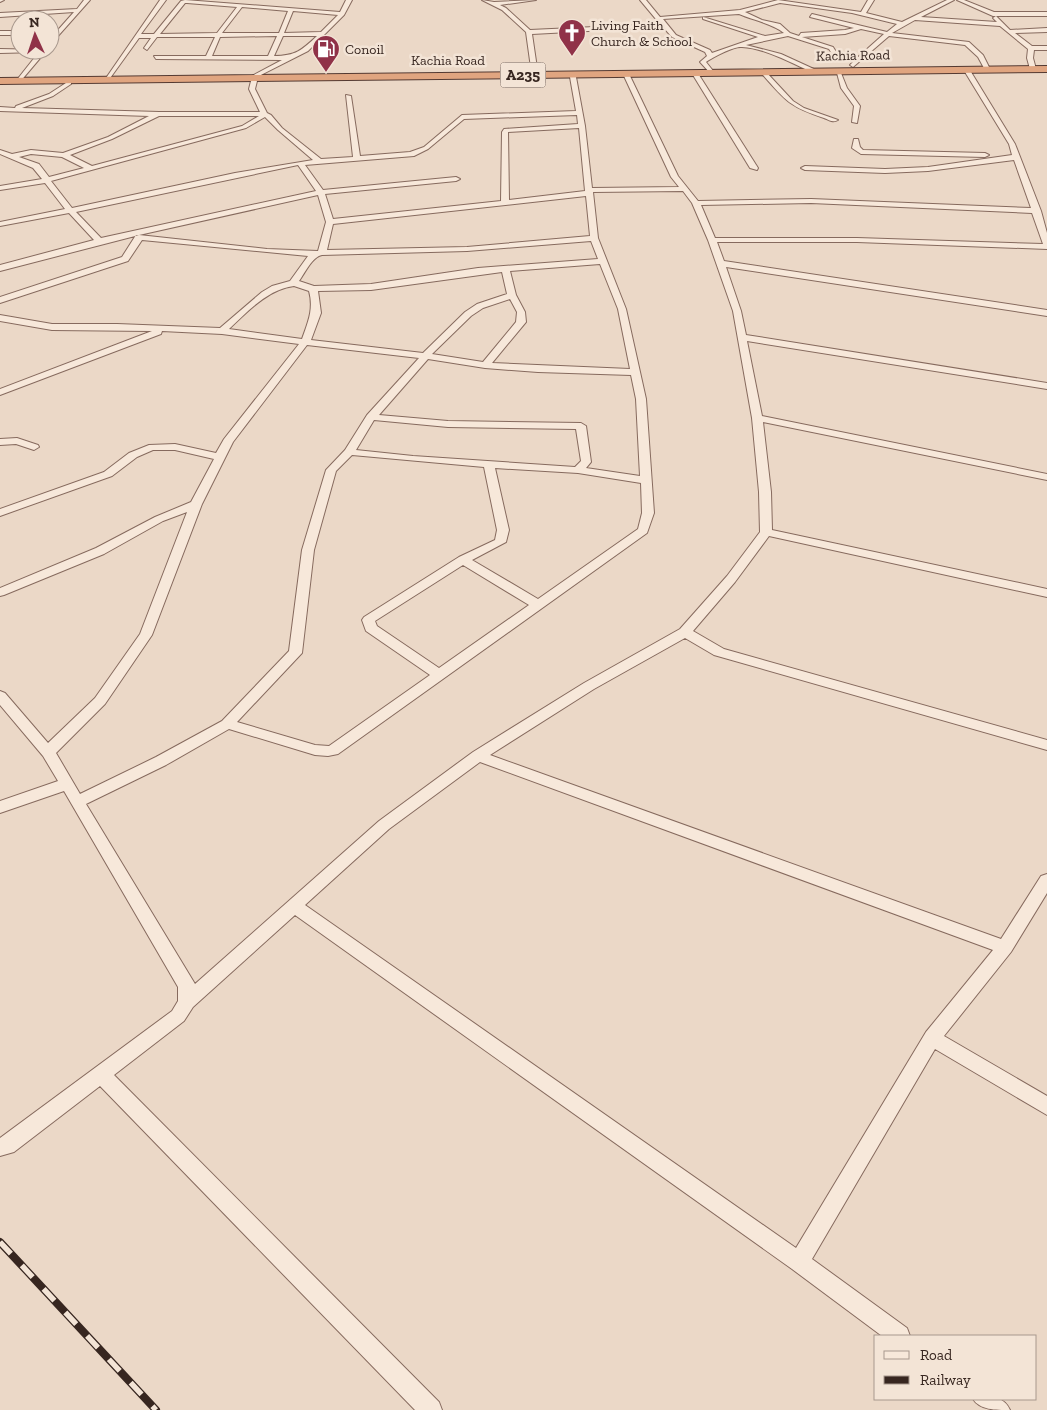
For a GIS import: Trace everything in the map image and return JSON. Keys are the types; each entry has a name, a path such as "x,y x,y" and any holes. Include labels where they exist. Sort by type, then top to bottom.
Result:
{"highway":[{"name":"Kachia Road","path":"276,79 573,77 987,69 1047,70"},
{"name":"Kachia Road","path":"0,82 69,83 711,72 968,72 1047,70"},
{"name":"Kachia Road","path":"0,82 253,80"}],"street":[{"path":"60,31 87,0"},
{"path":"106,80 163,0"},
{"path":"264,114 252,89 253,80 306,50 342,14 349,0"},
{"path":"485,0 518,20 529,32 535,75"},
{"path":"494,4 533,0"},
{"path":"643,0 661,18 664,25 674,36 701,47 710,56"},
{"path":"661,18 740,12 780,0 863,13 903,24"},
{"path":"863,13 872,0"},
{"path":"854,122 857,106 844,88 843,72 894,28 951,0"},
{"path":"960,0 993,14 1047,14"},
{"path":"147,48 154,36 185,1 342,14"},
{"path":"208,57 218,34 241,5"},
{"path":"0,15 79,10"},
{"path":"271,58 279,34 291,10"},
{"path":"740,12 760,21 778,25 788,34"},
{"path":"993,14 1009,32 1031,48 1047,48"},
{"path":"699,16 764,38"},
{"path":"812,16 889,34 967,43 981,56 987,69"},
{"path":"914,18 1001,24"},
{"path":"529,32 664,25"},
{"path":"796,36 845,32 861,27"},
{"path":"1009,32 1047,30"},
{"path":"138,36 321,34"},
{"path":"711,72 704,62 710,56 748,41 788,34 831,48 836,56 859,60"},
{"path":"741,45 779,55 814,71"},
{"path":"1031,48 1030,58 1033,69"},
{"path":"156,57 293,58"},
{"path":"20,81 36,60"},
{"path":"712,240 857,240 1047,246 1037,211 1012,144 968,72"},
{"path":"765,74 791,102 802,109 835,120"},
{"path":"696,75 754,168"},
{"path":"0,1147 7,1146 178,1016 187,1002 384,825 478,756 589,686 685,632 731,579 766,532 765,492 757,418 737,311 712,240 696,203 675,177 650,128 627,76"},
{"path":"227,724 314,750 328,751 342,745 642,531 648,513 641,399 622,309 594,238 582,126 573,77"},
{"path":"0,113 51,95 69,83"},
{"path":"348,96 357,158"},
{"path":"0,109 159,114 264,114 269,116 280,130 319,161"},
{"path":"0,224 126,200 235,175 300,163 420,152 462,117 579,113"},
{"path":"64,155 110,138 159,114"},
{"path":"0,188 47,180 244,127 261,118 264,114"},
{"path":"500,115 506,130 505,202"},
{"path":"506,130 582,126"},
{"path":"856,140 856,148 861,152 1016,156"},
{"path":"0,152 12,155 36,166 70,210 99,242"},
{"path":"0,156 32,152 64,155 90,168"},
{"path":"805,168 867,171 920,169 1016,156"},
{"path":"222,331 253,301 274,289 293,283 318,254 330,222 321,192 300,163"},
{"path":"0,268 99,242 138,236 321,192 456,179"},
{"path":"330,222 589,192 683,189"},
{"path":"696,203 811,201 1037,211"},
{"path":"138,236 318,254 467,249 594,238"},
{"path":"0,300 125,259 138,236"},
{"path":"293,283 313,289 402,284 505,268 602,261"},
{"path":"719,263 1047,313"},
{"path":"485,364 521,322 521,312 512,295 505,268"},
{"path":"48,752 100,701 146,635 196,504 228,441 305,342 316,313 316,300 313,289"},
{"path":"77,802 161,761 227,724 295,653 308,550 331,470 349,452 371,417 426,355 468,314 480,306 512,295"},
{"path":"0,318 52,327 116,327 222,331 426,355 485,364 538,369 636,372"},
{"path":"0,392 163,330"},
{"path":"742,337 1047,386"},
{"path":"371,417 448,424 581,426 586,462 578,470"},
{"path":"757,418 1047,477"},
{"path":"0,442 17,441 34,447"},
{"path":"0,513 108,474 121,468 134,454 161,445 220,457"},
{"path":"349,452 413,459 578,470 646,480"},
{"path":"440,675 371,628 368,620 462,560 500,542 503,530 489,464"},
{"path":"0,592 100,551 159,519 196,504"},
{"path":"766,532 1047,593"},
{"path":"462,560 538,605"},
{"path":"685,632 720,652 1047,744"},
{"path":"0,696 48,752 187,986 187,1002"},
{"path":"478,756 1005,948"},
{"path":"0,807 67,784"},
{"path":"799,1262 932,1038 1005,948 1047,880"},
{"path":"294,906 799,1262 898,1335"},
{"path":"932,1038 1047,1106"},
{"path":"101,1074 431,1410"},
{"path":"985,1400 999,1410"}],"railway":[{"path":"0,1242 156,1410"}],"place":[{"name":"Living Faith Church & School","path":"572,57"},
{"name":"Conoil","path":"326,73"}]}
